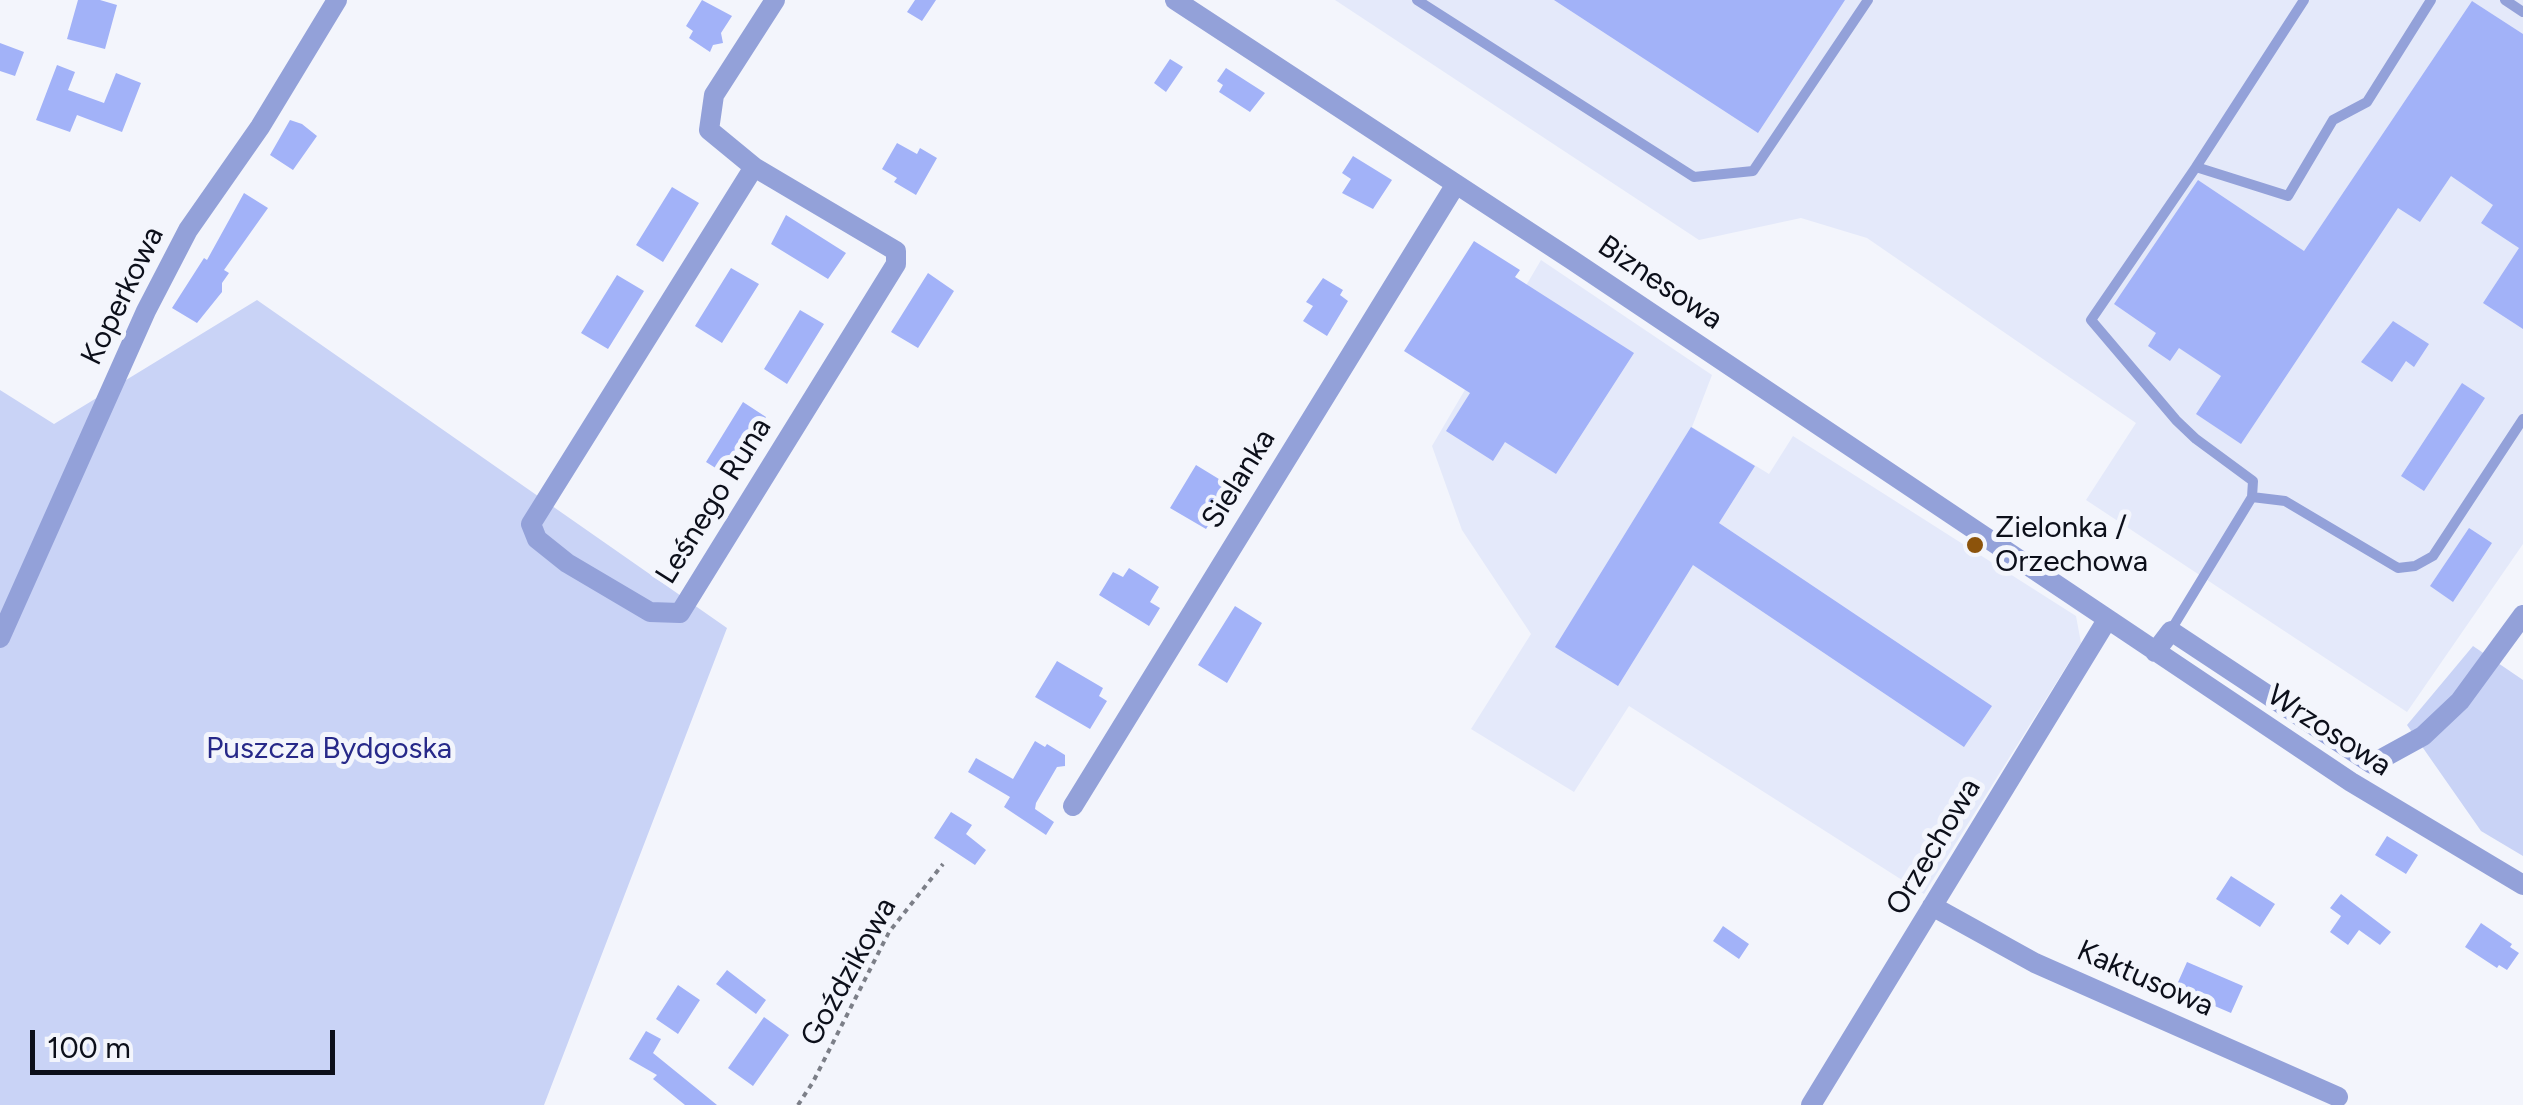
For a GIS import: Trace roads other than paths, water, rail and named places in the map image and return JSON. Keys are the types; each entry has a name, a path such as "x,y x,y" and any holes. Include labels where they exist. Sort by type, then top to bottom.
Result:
{"street":[{"name":"Koperkowa","path":"0,638 146,311 188,230 260,128 337,0"},
{"name":"Leśnego Runa","path":"754,167 531,524 537,539 567,563 650,612 680,613 896,264 896,252 754,167 710,130 714,95 775,0"},
{"name":"Biznesowa","path":"1175,0 2108,620"},
{"name":"Sielanka","path":"1073,806 1456,184"},
{"path":"2155,652 2171,631 2372,764 2424,736 2460,701 2513,642 2523,615"},
{"name":"Wrzosowa","path":"2108,620 2351,782 2523,885"},
{"name":"Orzechowa","path":"1811,1105 2108,620"},
{"name":"Kaktusowa","path":"1932,906 2035,963 2338,1097"}],"lane":[{"path":"1417,0 1694,177 1753,172 1868,0"},
{"path":"2171,631 2252,496 2253,481 2176,420 2090,320 2304,0"},
{"path":"2196,166 2288,196 2333,120 2367,102 2431,0"},
{"path":"2505,0 2523,12"},
{"path":"2252,496 2284,501 2398,568 2415,566 2433,556 2523,419"}],"place":[{"name":"Zielonka / Orzechowa","path":"1975,545"}],"park label":[{"name":"Puszcza Bydgoska","path":"329,749"}]}
